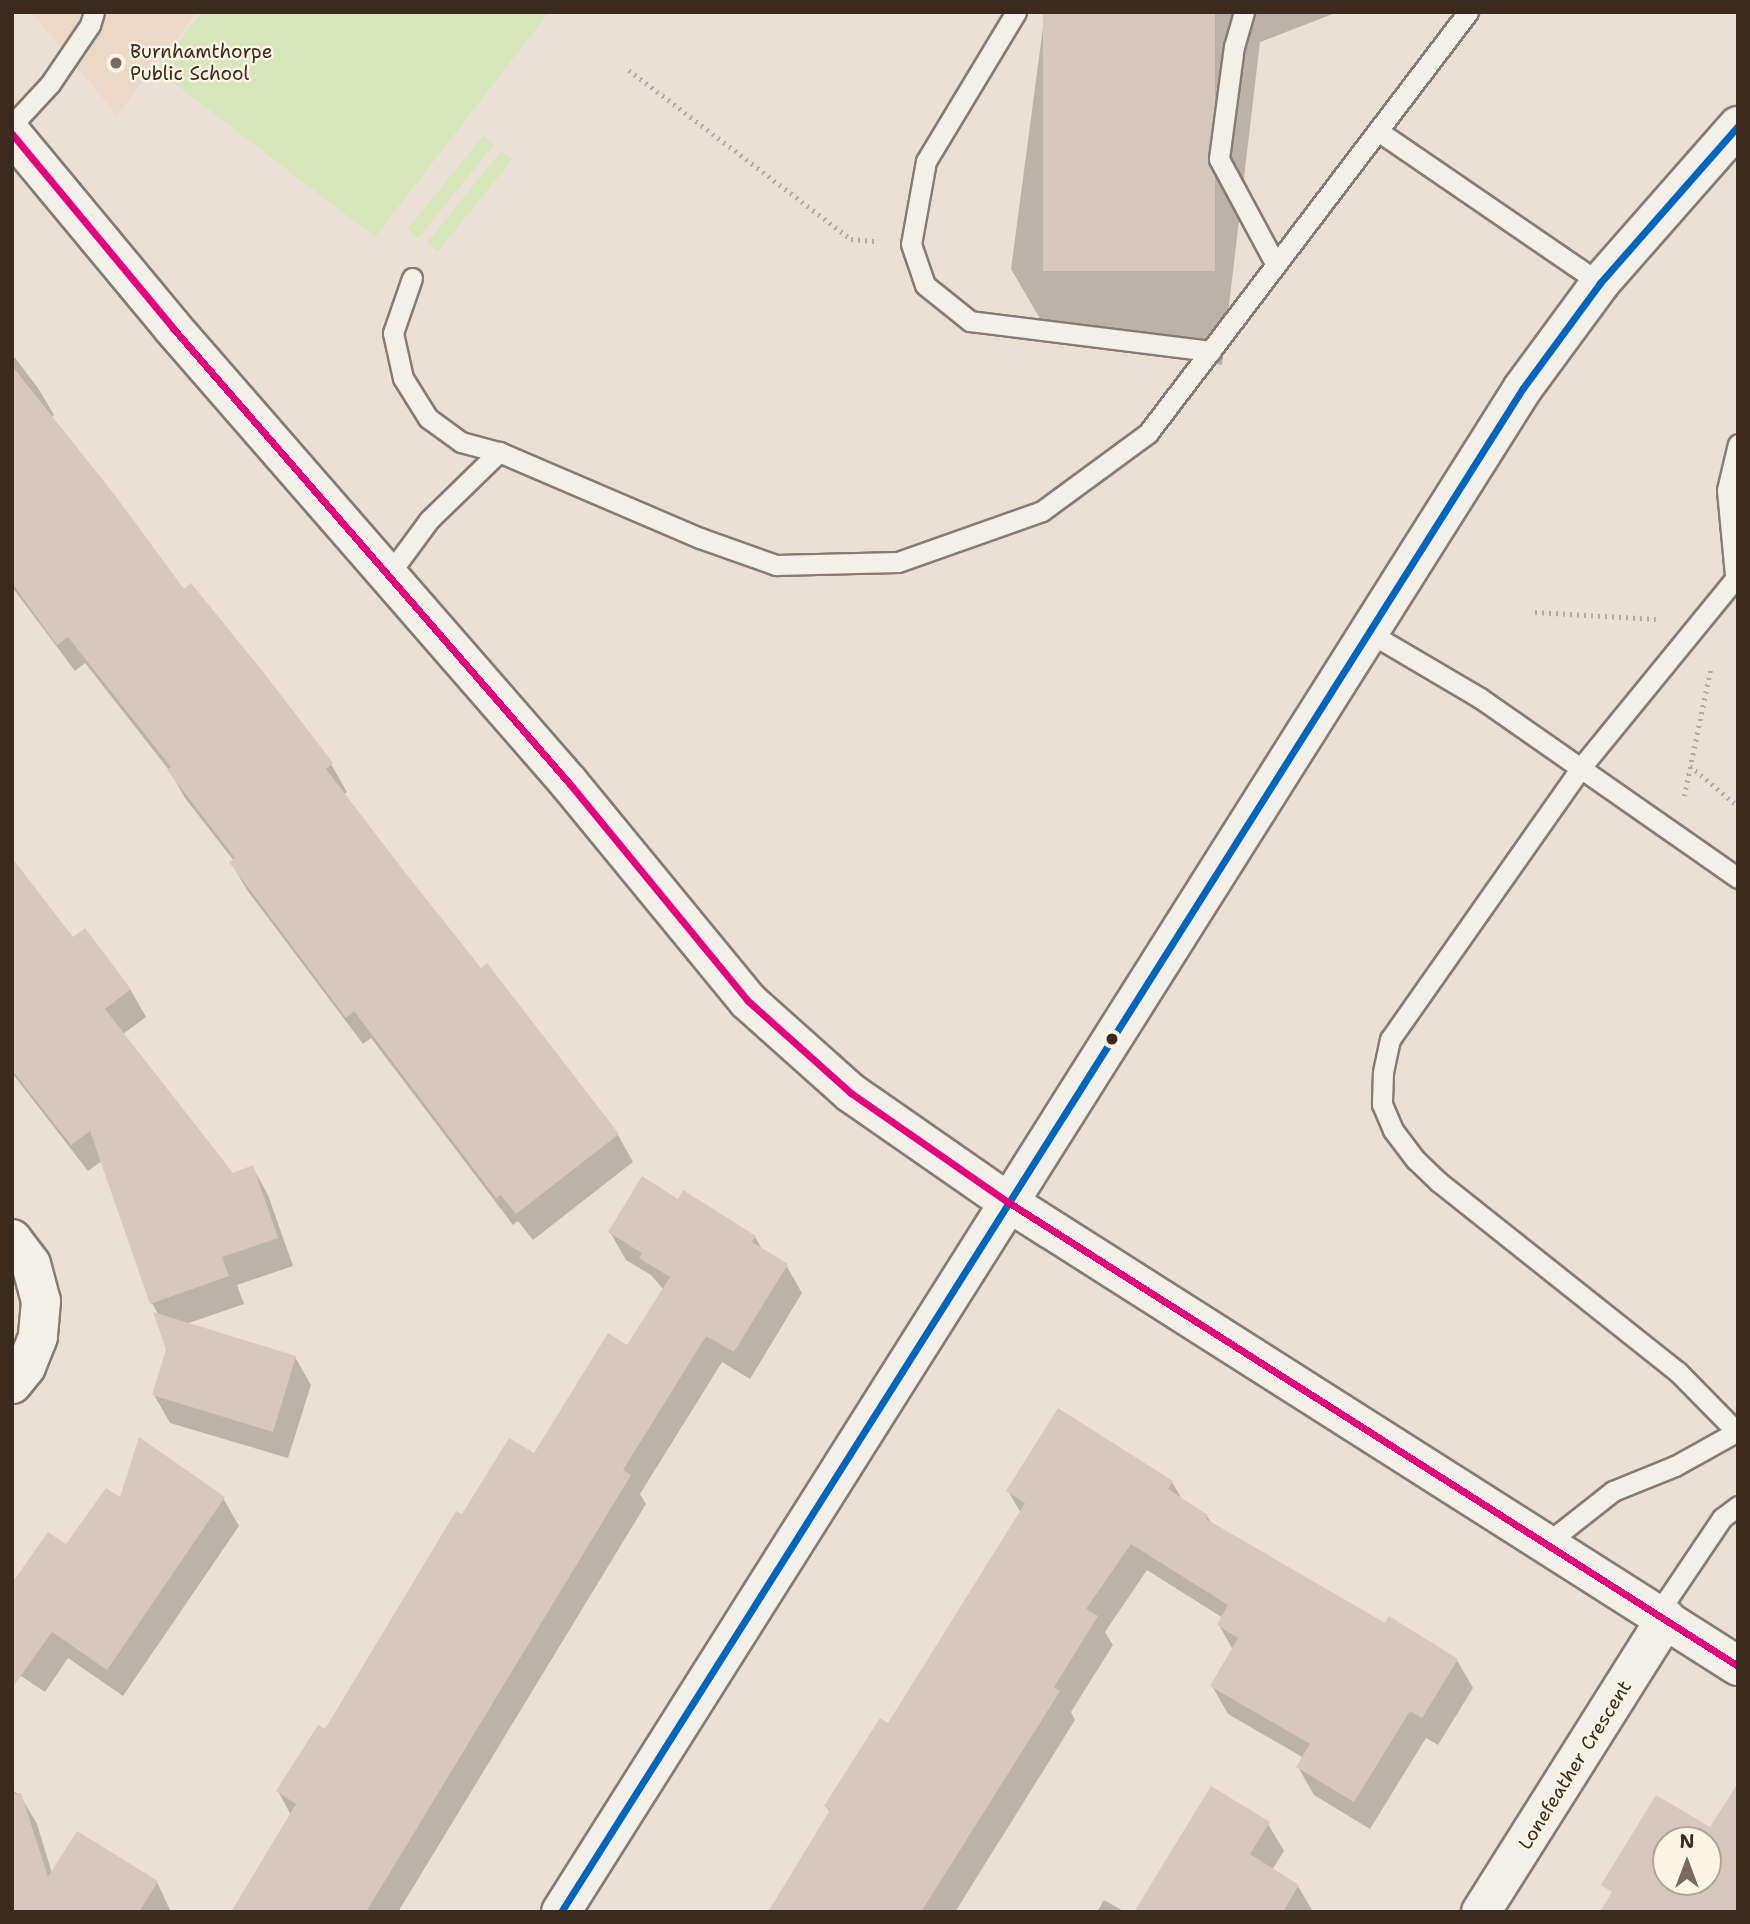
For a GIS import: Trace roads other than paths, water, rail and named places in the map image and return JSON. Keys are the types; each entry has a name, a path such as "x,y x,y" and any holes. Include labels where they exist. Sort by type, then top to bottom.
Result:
{"street":[{"path":"561,1912 1523,388 1600,283 1738,126"},
{"path":"12,134 172,327 569,783 636,869 747,1001 851,1093 1008,1202 1738,1665"},
{"path":"12,1240 31,1264 41,1301 38,1336 26,1367 12,1384"},
{"name":"Lonefeather Crescent","path":"1482,1912 1662,1615"}],"lane":[{"path":"12,125 50,84 90,24 94,12"},
{"path":"1016,12 926,161 911,244 925,285 970,321 1211,351"},
{"path":"1244,12 1234,46 1219,159 1276,265"},
{"path":"412,278 393,332 403,378 428,418 461,442 499,452 700,538 776,565 898,562 1042,511 1148,433 1468,12"},
{"path":"1378,131 1600,283"},
{"path":"1547,1543 1614,1491 1675,1466 1737,1432 1678,1372 1439,1182 1393,1130 1382,1104 1383,1073 1390,1039 1580,769 1737,575 1727,490 1738,444"},
{"path":"387,577 429,520 499,452"},
{"path":"1368,632 1480,698 1738,877"},
{"path":"1662,1615 1722,1518 1738,1506"}],"place":[{"name":"Burnhamthorpe Public School","path":"116,63"}]}
